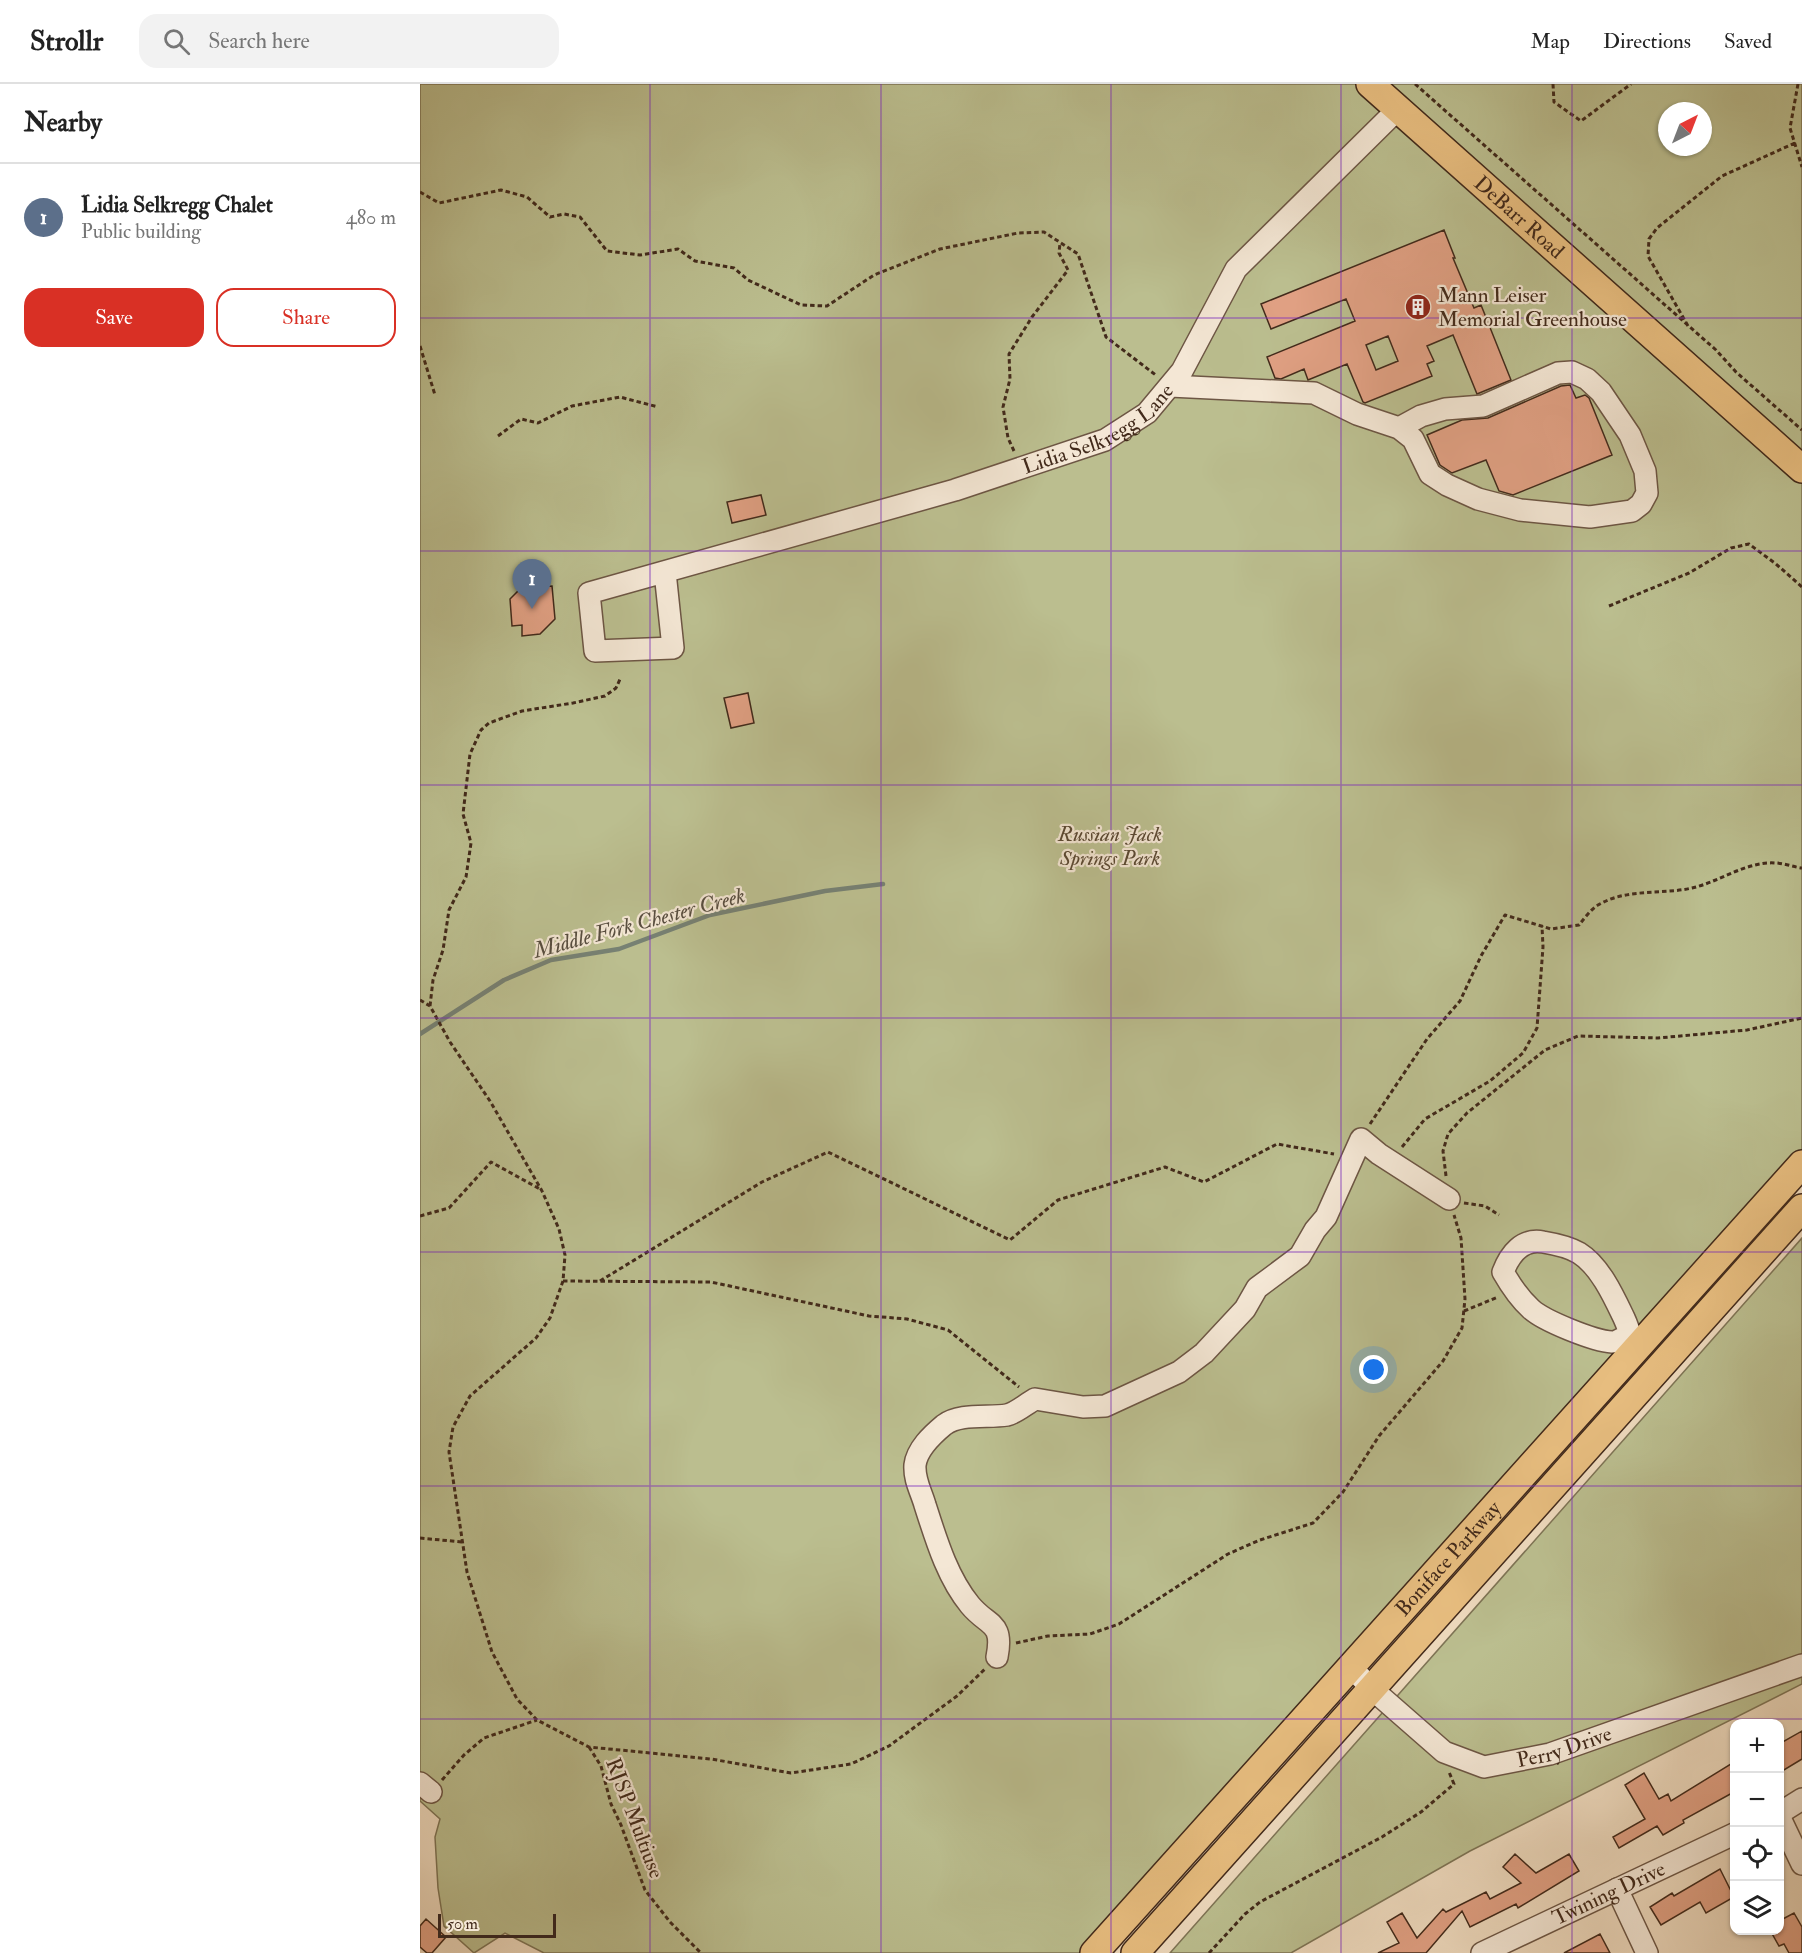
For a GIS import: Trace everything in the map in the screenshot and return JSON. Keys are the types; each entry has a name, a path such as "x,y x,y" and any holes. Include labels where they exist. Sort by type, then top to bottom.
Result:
{"main road":[{"name":"DeBarr Road","path":"1370,84 1802,469"},
{"name":"Boniface Parkway","path":"1094,1953 1352,1668 1634,1340 1799,1172"},
{"name":"Boniface Parkway","path":"1135,1953 1802,1208"}],"street":[{"name":"Lidia Selkregg Lane","path":"670,570 673,648 595,651 589,593 670,570 955,490 1105,440 1147,413 1182,371 1236,269 1398,110"},
{"path":"1170,386 1314,393 1357,414 1400,428 1413,439 1430,474 1447,485 1478,499 1520,510 1590,517 1632,511 1641,504 1647,493 1645,471 1630,435 1601,392 1587,379 1572,372 1558,373 1483,406 1445,409 1421,416 1400,428"},
{"path":"997,1657 1000,1642 995,1626 971,1606 952,1575 934,1533 916,1481 915,1463 922,1446 946,1424 957,1419 1010,1414 1035,1399 1083,1407 1105,1406 1188,1366 1204,1353 1245,1309 1257,1288 1300,1256 1315,1230 1326,1217 1356,1148 1388,1159 1449,1199"},
{"path":"1536,1241 1555,1244 1578,1252 1602,1279 1634,1340 1614,1342 1585,1335 1533,1311 1513,1290 1503,1272 1508,1258 1520,1245 1536,1241"},
{"name":"Perry Drive","path":"1352,1668 1372,1689 1444,1752 1484,1767 1550,1754 1802,1665"},
{"path":"1784,1810 1802,1799"},
{"path":"1784,1827 1802,1864"},
{"name":"Twining Drive","path":"1482,1953 1730,1836"},
{"path":"1617,1889 1647,1953"}],"path":[{"path":"1415,84 1802,430"},
{"path":"1553,84 1554,102 1581,121 1631,84"},
{"path":"1798,84 1790,128 1802,167"},
{"path":"1690,328 1648,256 1649,239 1658,228 1722,176 1795,143"},
{"path":"420,192 439,203 501,190 526,197 550,218 564,214 580,217 607,251 640,255 678,249 696,261 735,268 748,280 801,305 827,306 874,275 940,249 1018,233 1044,232 1078,254 1106,337 1170,386"},
{"path":"1015,452 1008,438 1003,407 1010,379 1009,354 1032,317 1068,270 1059,253 1060,243"},
{"path":"420,346 435,395"},
{"path":"498,436 521,419 538,423 572,406 620,397 658,407"},
{"path":"1609,606 1689,573 1731,548 1749,544 1802,587"},
{"path":"430,1006 434,980 443,950 449,910 466,877 471,843 463,814 470,754 481,730 489,723 522,711 604,696 616,688 621,677"},
{"path":"600,1281 762,1182 828,1152 1010,1240 1058,1200 1165,1167 1204,1182 1276,1144 1356,1148 1427,1039 1460,1001 1481,956 1505,915 1551,929 1579,925 1596,906 1617,897 1633,893 1695,888 1748,867 1775,863 1802,868"},
{"path":"1388,1159 1425,1119 1490,1081 1523,1053 1537,1028 1543,947 1542,926"},
{"path":"420,1000 430,1006 450,1042"},
{"path":"420,1216 449,1208 491,1162 542,1191"},
{"path":"1449,1199 1485,1206 1499,1215"},
{"path":"563,1281 711,1282 869,1317 908,1319 948,1330 1035,1399"},
{"path":"1464,1311 1513,1290"},
{"path":"420,1538 462,1542"},
{"path":"425,1787 484,1738 537,1720"},
{"name":"RJSP Multiuse","path":"590,1748 601,1766 611,1804 645,1890 670,1922 701,1953"},
{"path":"1209,1953 1245,1914 1260,1902 1382,1837 1421,1812 1454,1784 1446,1766"}],"green space":[{"name":"Russian Jack Springs Park","path":"420,84 1802,84 1802,1151 1079,1953 544,1953 505,1933 474,1953 444,1926 438,1888 435,1837 440,1819 420,1801"},
{"path":"1802,1238 1802,1684 1470,1851 1291,1953 1170,1953"}],"building":[{"name":"Mann Leiser Memorial Greenhouse","path":"1444,230 1474,308 1481,305 1511,380 1477,394 1453,335 1427,346 1434,361 1427,364 1432,376 1365,403 1347,364 1308,380 1304,369 1281,379 1275,378 1267,357 1355,321 1346,299 1271,329 1261,304","holes":["1388,336 1398,361 1376,370 1366,345"]},
{"path":"1570,385 1576,398 1585,395 1589,398 1612,455 1513,495 1499,491 1486,460 1452,473 1440,465 1427,435 1462,420 1488,418 1561,386"},
{"path":"761,495 766,515 732,523 727,502"},
{"path":"552,586 555,619 540,634 522,636 522,625 512,626 510,599 520,589"},
{"path":"748,693 754,723 731,728 724,698"},
{"path":"1802,1731 1802,1759 1784,1770 1784,1741"},
{"path":"1730,1764 1730,1794 1683,1820 1684,1823 1663,1835 1657,1826 1619,1848 1613,1837 1645,1819 1625,1785 1644,1773 1659,1799 1668,1794 1671,1801"},
{"path":"1515,1854 1536,1873 1569,1854 1579,1871 1518,1908 1516,1904 1470,1927 1462,1911 1426,1953 1378,1953 1399,1943 1387,1922 1402,1913 1417,1938 1443,1909 1446,1912 1486,1892 1490,1899 1521,1883 1503,1867"},
{"path":"1720,1869 1730,1889 1730,1899 1706,1913 1700,1902 1661,1925 1650,1907 1672,1893 1674,1896"},
{"path":"1794,1913 1802,1927 1802,1953 1789,1953 1784,1944 1779,1946 1773,1935 1784,1935 1784,1918"},
{"path":"426,1919 446,1937 432,1953 427,1953 420,1947 420,1926"},
{"path":"1600,1934 1610,1953 1564,1953"}],"waterway":[{"name":"Middle Fork Chester Creek","path":"420,1034 504,980 551,960 619,949 710,915 825,891 883,884"}],"place":[{"name":"Mann Leiser Memorial Greenhouse","path":"1418,307"},
{"name":"Lidia Selkregg Chalet","path":"532,609"}]}
